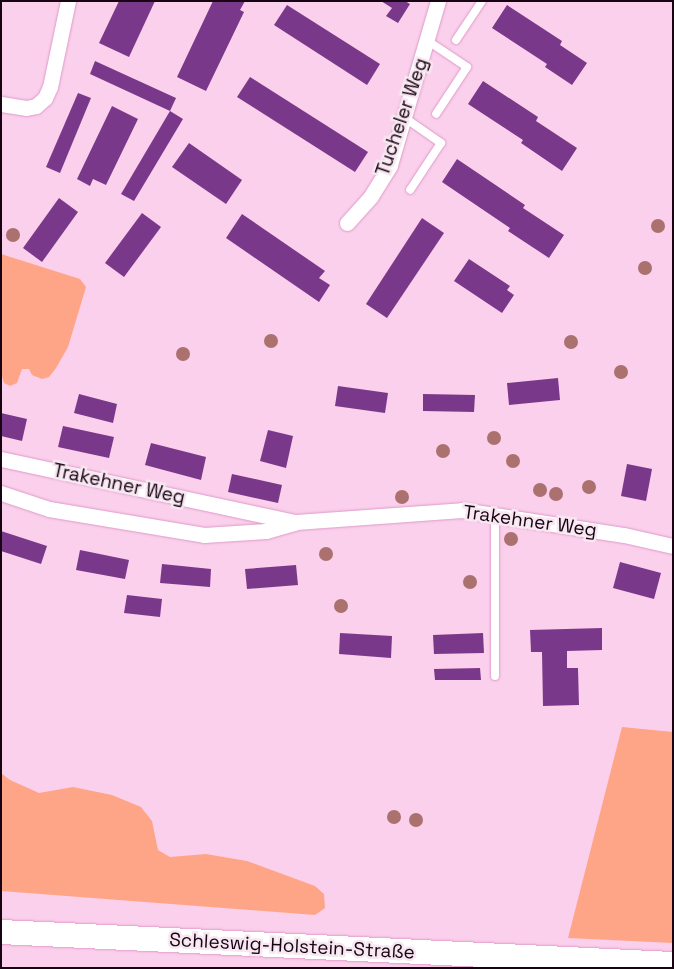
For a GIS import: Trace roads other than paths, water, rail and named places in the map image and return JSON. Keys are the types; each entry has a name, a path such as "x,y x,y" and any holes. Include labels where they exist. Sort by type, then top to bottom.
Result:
{"main road":[{"name":"Schleswig-Holstein-Straße","path":"1,932 673,964"}],"street":[{"path":"1,104 30,108 41,102 47,95 68,1"},
{"name":"Tucheler Weg","path":"346,223 371,196 383,178 393,156 428,41 438,1"},
{"name":"Trakehner Weg","path":"1,459 296,522"},
{"name":"Trakehner Weg","path":"1,494 49,509 204,535 266,532 296,522 462,510 624,535 673,546"}],"lane":[{"path":"456,40 482,1"},
{"path":"428,41 466,68 436,114"},
{"path":"405,118 441,143 410,190"},
{"path":"495,514 495,676"}]}
